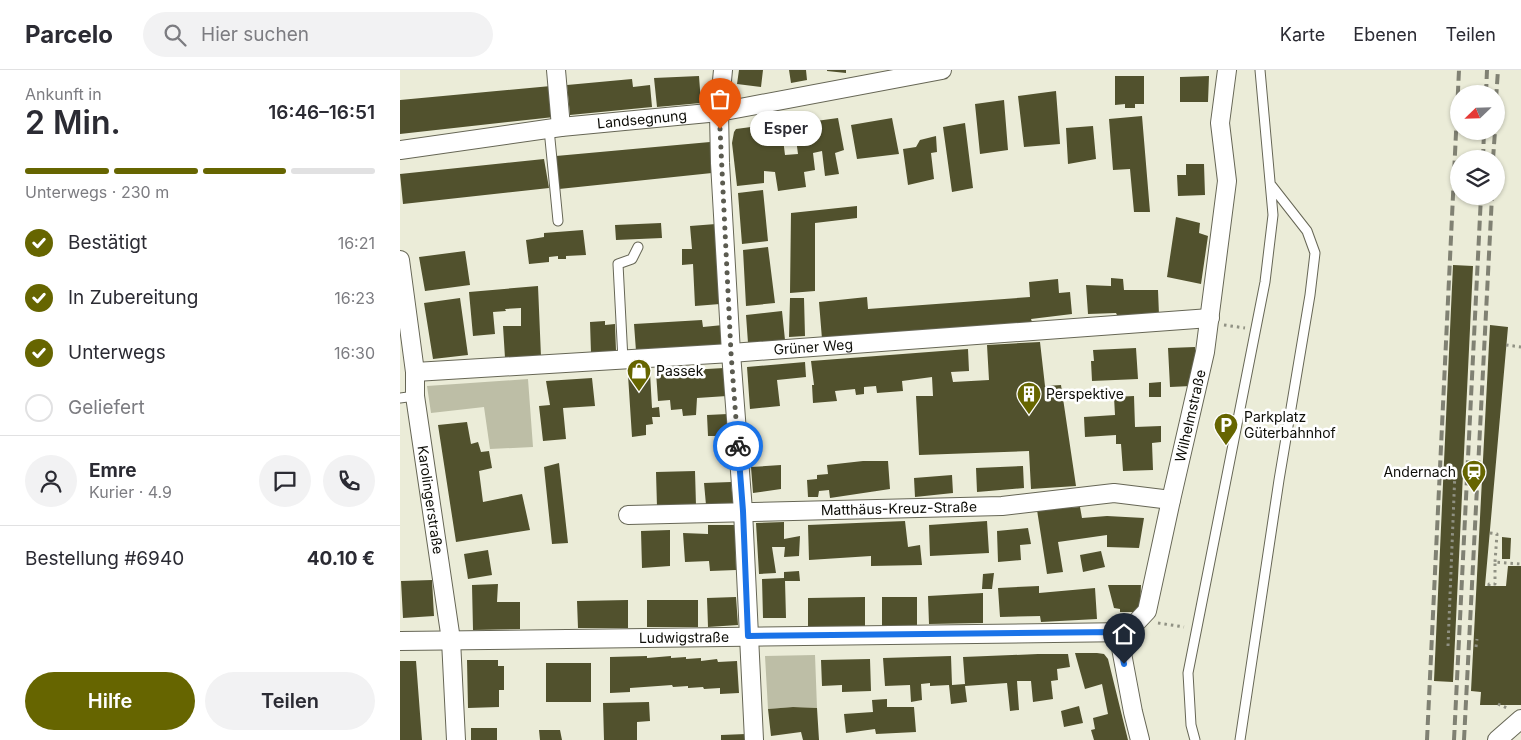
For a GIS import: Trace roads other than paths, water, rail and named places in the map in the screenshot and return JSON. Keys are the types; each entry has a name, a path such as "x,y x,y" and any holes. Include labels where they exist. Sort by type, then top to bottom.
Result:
{"street":[{"path":"555,128 556,70"},
{"path":"722,70 719,112 731,353 743,511 754,740"},
{"name":"Landsegnung","path":"400,150 555,128 719,112 942,70"},
{"name":"Wilhelmstraße","path":"1118,632 1131,632 1132,627 1148,611 1170,500 1205,352 1228,181 1220,123 1228,70"},
{"name":"Karolingerstraße","path":"400,260 415,372 407,397 450,640 456,740"},
{"name":"Grüner Weg","path":"415,372 731,353 1210,318"},
{"name":"Matthäus-Kreuz-Straße","path":"628,515 1002,506 1114,493 1170,500"},
{"path":"1118,632 1140,740"},
{"name":"Ludwigstraße","path":"400,641 1118,632"},
{"path":"1497,740 1521,719"}],"lane":[{"path":"1195,740 1191,725 1188,673 1265,282 1273,215 1260,70"},
{"path":"555,128 558,221"},
{"path":"1240,740 1315,253 1307,231 1271,184"},
{"path":"624,360 618,264 632,259 638,247"}],"railway":[{"path":"1427,740 1459,70"},
{"path":"1486,85 1487,70"},
{"path":"1497,85 1498,70"},
{"path":"1483,150 1484,140"},
{"path":"1494,140 1494,150"},
{"path":"1454,740 1481,205"},
{"path":"1464,740 1492,205"}],"place":[{"name":"Esper","path":"720,129"},
{"name":"Passek","path":"639,392"},
{"name":"Perspektive","path":"1029,415"},
{"name":"Parkplatz Güterbahnhof","path":"1226,446"},
{"name":"Andernach","path":"1474,493"}]}
